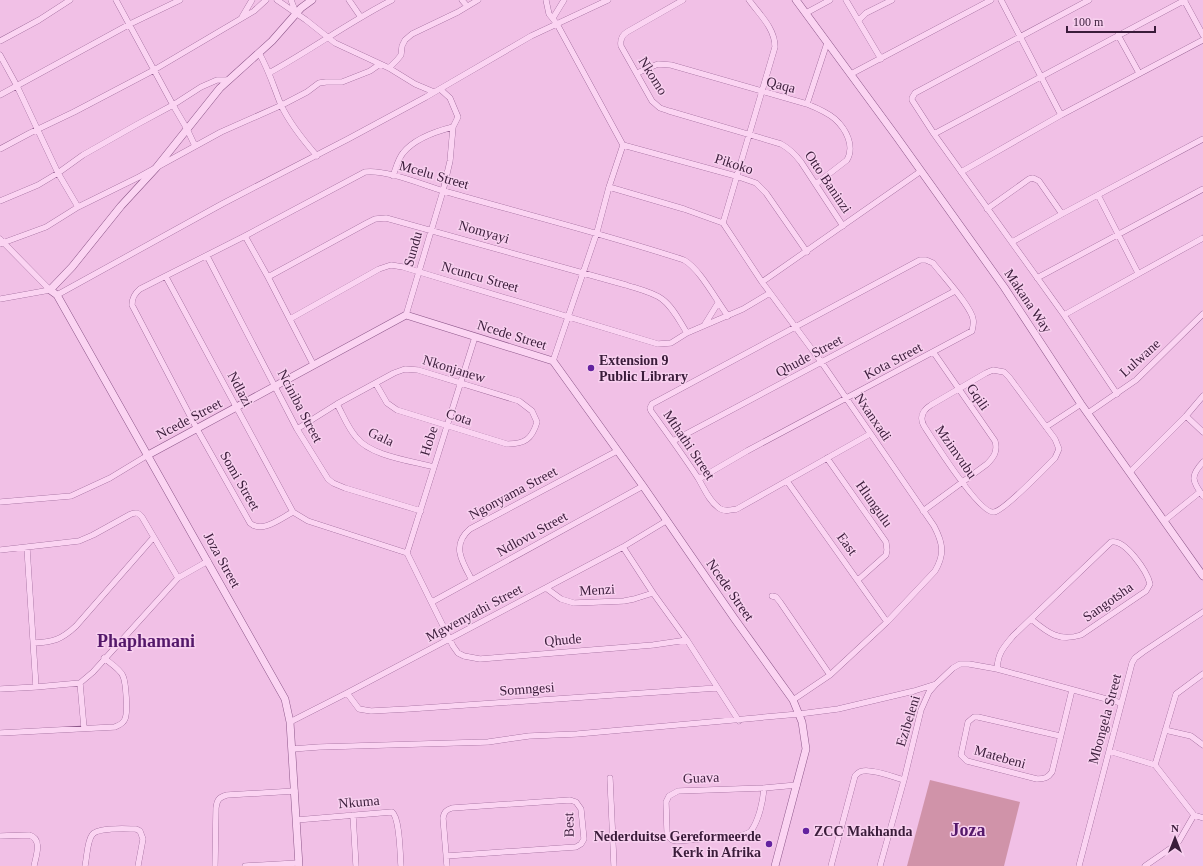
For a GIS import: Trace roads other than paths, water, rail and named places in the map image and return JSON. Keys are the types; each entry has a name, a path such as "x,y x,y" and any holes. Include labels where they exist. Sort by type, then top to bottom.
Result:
{"street":[{"path":"0,41 39,20 70,0"},
{"path":"116,0 195,146"},
{"path":"0,95 130,24 180,0"},
{"path":"242,18 252,0"},
{"path":"0,149 154,70 254,11 266,0"},
{"path":"277,0 335,43 389,68 415,84 434,92"},
{"path":"291,0 296,13"},
{"path":"0,299 50,290 72,267 121,206 156,168 220,88 272,41 296,13 312,0"},
{"path":"349,0 360,16"},
{"path":"269,73 328,38 360,16 392,0"},
{"path":"462,0 467,6"},
{"path":"389,68 401,54 402,46 405,40 412,34 478,0"},
{"path":"546,0 549,14 557,24 623,145 609,187 597,232 553,361"},
{"path":"553,18 564,0"},
{"path":"56,295 175,230 317,156 440,89 532,36 608,0"},
{"name":"Nkomo","path":"682,0 623,34 620,42 621,46 637,73 648,96 660,108 749,135"},
{"path":"609,187 684,209 723,223 773,55 775,41 770,27 749,0"},
{"name":"Makana Way","path":"796,0 1004,287 1081,404 1203,576"},
{"path":"806,13 830,0"},
{"path":"846,0 881,59"},
{"path":"859,20 866,13 892,0"},
{"path":"1001,0 1061,115"},
{"path":"1089,0 913,95 912,100 987,209 1064,315 1117,394"},
{"path":"934,134 1185,0 1203,35"},
{"path":"851,74 989,1"},
{"path":"1118,35 1139,73"},
{"path":"961,172 1061,115 1203,40"},
{"path":"807,104 827,43"},
{"path":"259,53 282,105 304,142 317,156"},
{"path":"0,55 17,86 58,173 78,207"},
{"path":"50,290 1,242 46,227 78,207 156,168 221,132 282,105 319,84 326,82 342,82 370,71 380,64"},
{"name":"Qaqa","path":"637,73 652,66 666,64 807,104 834,118 845,132 851,148 850,155 847,160 816,184"},
{"path":"0,202 38,185 84,155 201,87 217,80 229,80"},
{"name":"Sundu","path":"406,314 443,191 453,144 454,126 458,117 450,98 440,89"},
{"path":"393,176 399,159 409,147 431,135 454,126"},
{"name":"Otto Baninzi","path":"749,135 781,144 791,150 816,184 843,226"},
{"path":"1012,242 1203,139"},
{"name":"Pikoko","path":"623,145 748,180 760,187 807,252"},
{"path":"762,282 921,171"},
{"name":"Mcelu Street","path":"132,301 135,293 140,289 207,256 365,172 379,172 443,191 597,232 687,262 696,271 728,316"},
{"path":"987,209 1028,179 1033,178 1039,181 1062,214"},
{"path":"1037,278 1203,189"},
{"path":"1098,195 1138,273"},
{"name":"Nomyayi","path":"268,278 354,229 375,219 386,218 651,293 662,299 676,314 687,333"},
{"name":"Nxanxadi","path":"723,223 762,282 822,363 923,511 939,536 942,547 940,563 935,571 887,622 830,675 793,700"},
{"path":"245,236 313,364"},
{"path":"1064,315 1203,238"},
{"name":"Nciniba Street","path":"207,256 297,429 324,474 330,481 345,488 421,511"},
{"name":"Kota Street","path":"698,479 747,451 846,400 972,332 974,324 972,314 933,263 926,260 920,260"},
{"name":"Mthathi Street","path":"870,434 737,509 726,511 718,508 708,495 650,408 652,404 920,260"},
{"name":"Ncuncu Street","path":"290,319 379,269 396,265 658,344 671,343 687,333"},
{"name":"Ndlazi","path":"166,277 293,512"},
{"name":"Joza Street","path":"50,290 56,295 282,692 288,707 290,722 298,865"},
{"name":"Qhude Street","path":"673,441 955,291"},
{"path":"687,333 743,309 770,293"},
{"name":"Somi Street","path":"132,301 132,305 197,429 247,518 254,526 260,527 268,525 293,512"},
{"path":"705,325 718,303"},
{"name":"Ncede Street","path":"148,456 406,314 553,361 643,486 666,522 738,625 793,700 799,714 806,749 775,866"},
{"name":"Lulwane","path":"1088,413 1117,394 1146,370 1203,314"},
{"name":"Hobe","path":"407,553 475,337"},
{"name":"Gqili","path":"934,353 995,441 996,446 994,456 987,464 962,483"},
{"name":"Nkonjanew","path":"297,429 337,404 394,373 405,369 418,370 519,401 532,411 537,422"},
{"name":"Mzimvubu","path":"993,370 1004,372 1015,384 1046,426 1058,446 1057,456 1000,510 995,512 986,510 981,506 962,483 921,420 926,408 959,389 993,370"},
{"name":"Cota","path":"376,384 383,397 391,407 406,414 500,442 515,444 522,443 530,437 537,422"},
{"path":"1130,472 1186,416 1203,396"},
{"name":"Gala","path":"337,404 356,437 371,449 434,467"},
{"path":"1046,426 1081,404"},
{"path":"1186,416 1203,432"},
{"name":"Ngonyama Street","path":"472,580 463,564 460,552 461,540 466,532 617,451"},
{"path":"0,502 71,496 110,478 148,456"},
{"name":"Hlungulu","path":"827,458 886,542 886,555 858,580"},
{"path":"1164,521 1202,494 1193,477 1196,469 1203,462"},
{"name":"East","path":"787,481 887,622"},
{"path":"923,511 962,483"},
{"name":"Ndlovu Street","path":"432,602 643,486"},
{"path":"0,550 79,541 86,539 136,512 142,517 178,578"},
{"path":"293,512 308,521 407,553 450,639"},
{"name":"Mgwenyathi Street","path":"290,722 348,693 546,588 666,522"},
{"path":"34,643 55,641 69,633 154,538"},
{"name":"Sangotsha","path":"997,669 998,659 1002,650 1013,636 1111,542 1118,542 1124,545 1148,578 1150,584 1146,591 1081,635 1071,638 1061,637 1047,632 1032,619"},
{"path":"623,547 653,593 687,640 739,720"},
{"path":"27,548 36,687"},
{"path":"0,689 80,683 87,679 104,658 178,578 208,561"},
{"name":"Menzi","path":"546,588 561,599 574,603 624,601 653,593"},
{"path":"772,596 776,597 780,602 830,675"},
{"name":"Mbongela Street","path":"1079,866 1130,670 1135,658 1203,612"},
{"name":"Qhude","path":"450,639 458,653 464,656 480,659 653,645 687,640"},
{"path":"0,733 115,727 122,724 125,720 126,714 125,690 122,675 104,658"},
{"name":"Ezibeleni","path":"880,866 904,780 921,710 929,692 953,668 960,664 969,664 997,669 1122,703"},
{"path":"1155,765 1176,694 1203,674"},
{"path":"80,683 84,728"},
{"path":"292,749 484,743 529,736 577,734 799,714 838,709 914,691 936,684"},
{"name":"Somngesi","path":"348,693 358,709 371,711 408,710 717,688"},
{"name":"Matebeni","path":"1060,736 974,717 968,722 961,755 967,761 1037,780 1044,779 1052,772 1072,690"},
{"path":"1165,730 1191,736 1203,745"},
{"path":"1109,751 1155,765 1194,815 1203,818"},
{"path":"831,866 855,776 858,772 871,771 904,780"},
{"path":"610,778 614,866"},
{"name":"Guava","path":"764,788 760,812 748,834 677,841 672,840 668,836 666,802 673,792 797,785"},
{"path":"215,866 216,808 217,801 220,797 227,795 295,791"},
{"name":"Best","path":"446,856 576,847 581,844 584,839 582,808 576,802 570,800 452,808 444,813 443,818 446,856 447,866"},
{"name":"Nkuma","path":"296,820 388,812 394,813 397,821 401,866"},
{"path":"353,815 356,866"},
{"path":"1145,866 1179,841 1194,815"},
{"path":"85,866 90,840 94,832 100,830 136,829 140,831 143,839 138,866"},
{"path":"0,836 33,836 38,844 34,866"},
{"path":"245,866 298,865"}],"place":[{"name":"Extension 9 Public Library","path":"591,368"},
{"name":"ZCC Makhanda","path":"806,831"},
{"name":"Nederduitse Gereformeerde Kerk in Afrika","path":"769,844"}],"district":[{"name":"Phaphamani","path":"146,641"},
{"name":"Joza","path":"968,830"}]}
